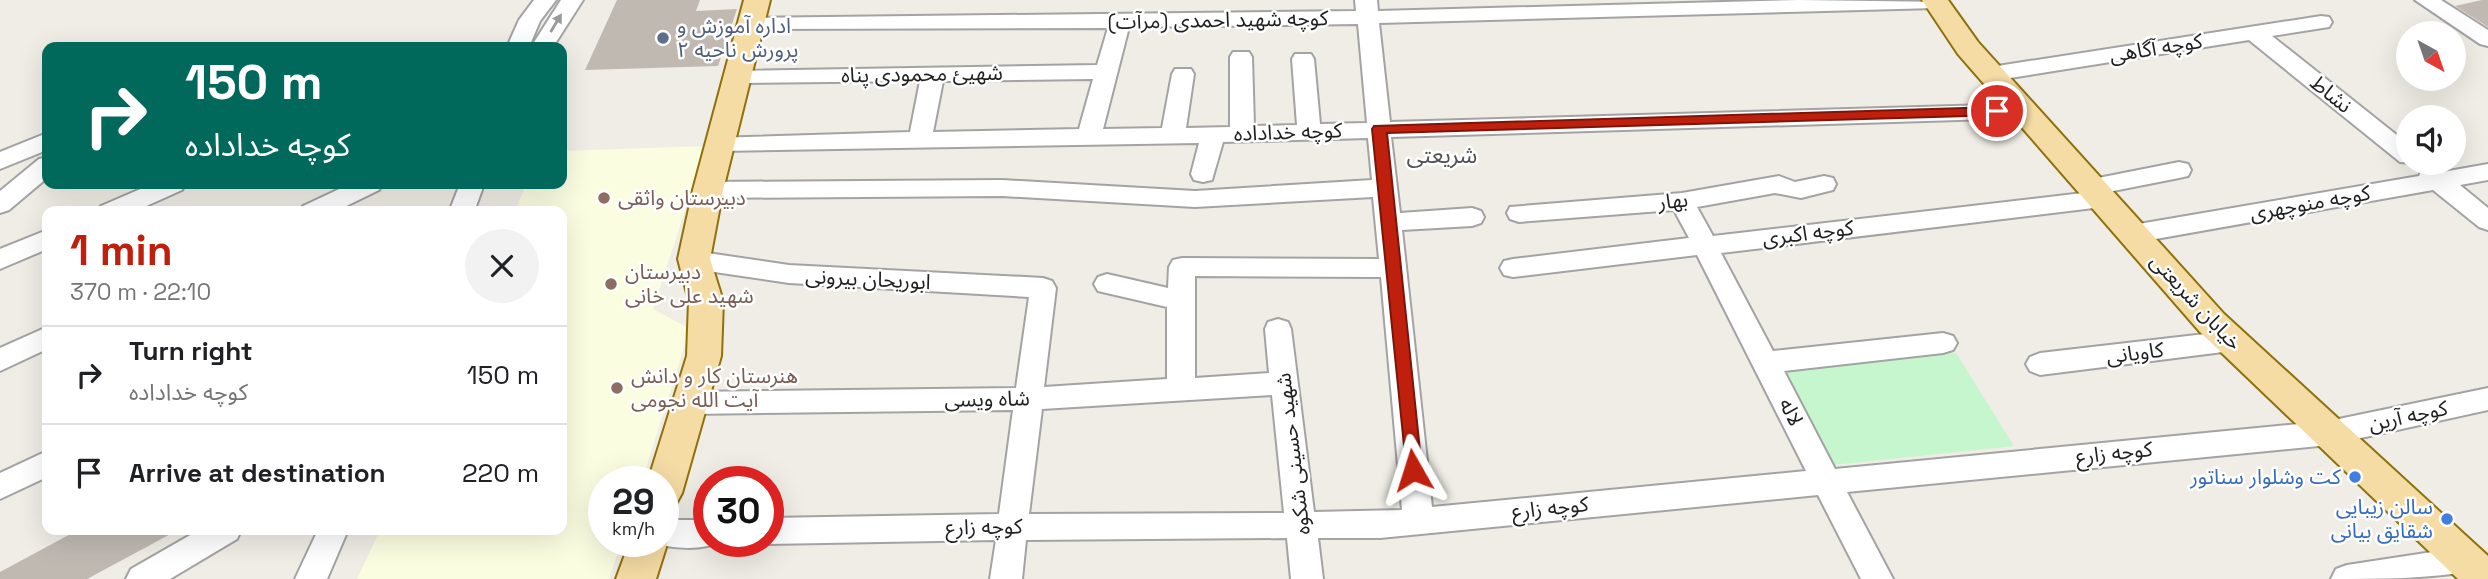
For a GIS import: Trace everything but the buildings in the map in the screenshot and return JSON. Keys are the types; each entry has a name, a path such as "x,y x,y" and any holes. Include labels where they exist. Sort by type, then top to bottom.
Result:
{"main road":[{"name":"خیابان شریعتی","path":"1936,1 1968,48 2231,341 2475,570"},
{"path":"671,466 704,356 706,301 694,260 708,190 754,11"},
{"path":"636,579 644,557"}],"street":[{"path":"520,42 530,20 545,0"},
{"path":"545,42 572,0"},
{"path":"1015,24 1020,0"},
{"path":"1155,0 1160,21"},
{"path":"2426,0 2488,39"},
{"name":"کوچه شهید احمدی (مرآت)","path":"754,11 1015,24 1160,21 1367,9 1936,1"},
{"path":"1367,9 1418,520"},
{"path":"1089,137 1120,22"},
{"name":"کوچه آگاهی","path":"1991,74 2320,22"},
{"name":"نشاط","path":"2253,32 2396,146"},
{"path":"1241,57 1242,134"},
{"path":"1303,59 1309,131"},
{"name":"شهیئ محمودی پناه","path":"737,76 1106,72"},
{"path":"920,140 933,74"},
{"path":"1173,135 1183,74"},
{"name":"کوچه خداداده","path":"720,143 1213,135 2024,111"},
{"path":"1203,174 1213,135"},
{"path":"0,160 42,143"},
{"path":"0,204 42,169"},
{"name":"کوچه اکبری","path":"1513,268 2097,193 2179,170"},
{"name":"کوچه منوچهری","path":"2133,234 2488,172"},
{"path":"2431,175 2488,221"},
{"name":"بهار","path":"1519,213 1682,201 1779,184 1788,190 1796,191 1824,184"},
{"path":"708,190 1002,187 1195,199 1385,188"},
{"path":"124,206 162,189"},
{"path":"324,206 360,189"},
{"path":"463,206 470,189"},
{"name":"لاله","path":"1682,201 1877,579"},
{"path":"1389,222 1472,217"},
{"path":"0,260 42,241"},
{"name":"ابوریحان بیرونی","path":"694,260 789,274 1043,288 1029,399"},
{"path":"1181,389 1182,267 1393,268"},
{"path":"1107,284 1180,300"},
{"name":"شهید حسینی شکوه","path":"1278,329 1307,579"},
{"path":"0,360 42,339"},
{"name":"کاویانی","path":"2040,365 2231,341"},
{"path":"1765,362 1943,343"},
{"name":"شاه ویسی","path":"690,402 1029,399 1284,383"},
{"path":"1006,579 1029,399"},
{"name":"کوچه آرین","path":"2329,433 2488,399"},
{"name":"کوچه زارع","path":"784,531 1380,525 2329,433"},
{"path":"0,487 42,466"},
{"path":"142,579 217,535"},
{"path":"311,579 331,535"},
{"path":"2347,579 2475,570"}],"shaded area":[{"path":"706,146 653,309 690,329 647,466 588,466 588,557 617,557 609,579 357,579 378,535 567,535 567,206 517,206 524,189 567,189 567,151"}],"green space":[{"path":"1956,353 2014,446 1833,465 1785,370"}],"place":[{"name":"اداره آموزش و پرورش ناحیه ۲","path":"663,38"},
{"name":"دبیرستان واثقی","path":"604,198"},
{"name":"دبیرستان شهید علی خانی","path":"611,284"},
{"name":"هنرستان کار و دانش آیت الله نجومی","path":"617,388"},
{"name":"کت وشلوار سناتور","path":"2355,477"},
{"name":"سالن زیبایی شقایق بیانی","path":"2447,519"}],"district":[{"name":"شریعتی","path":"1442,155"}],"route":[{"path":"1413,470 1379,129 1997,111"}]}
